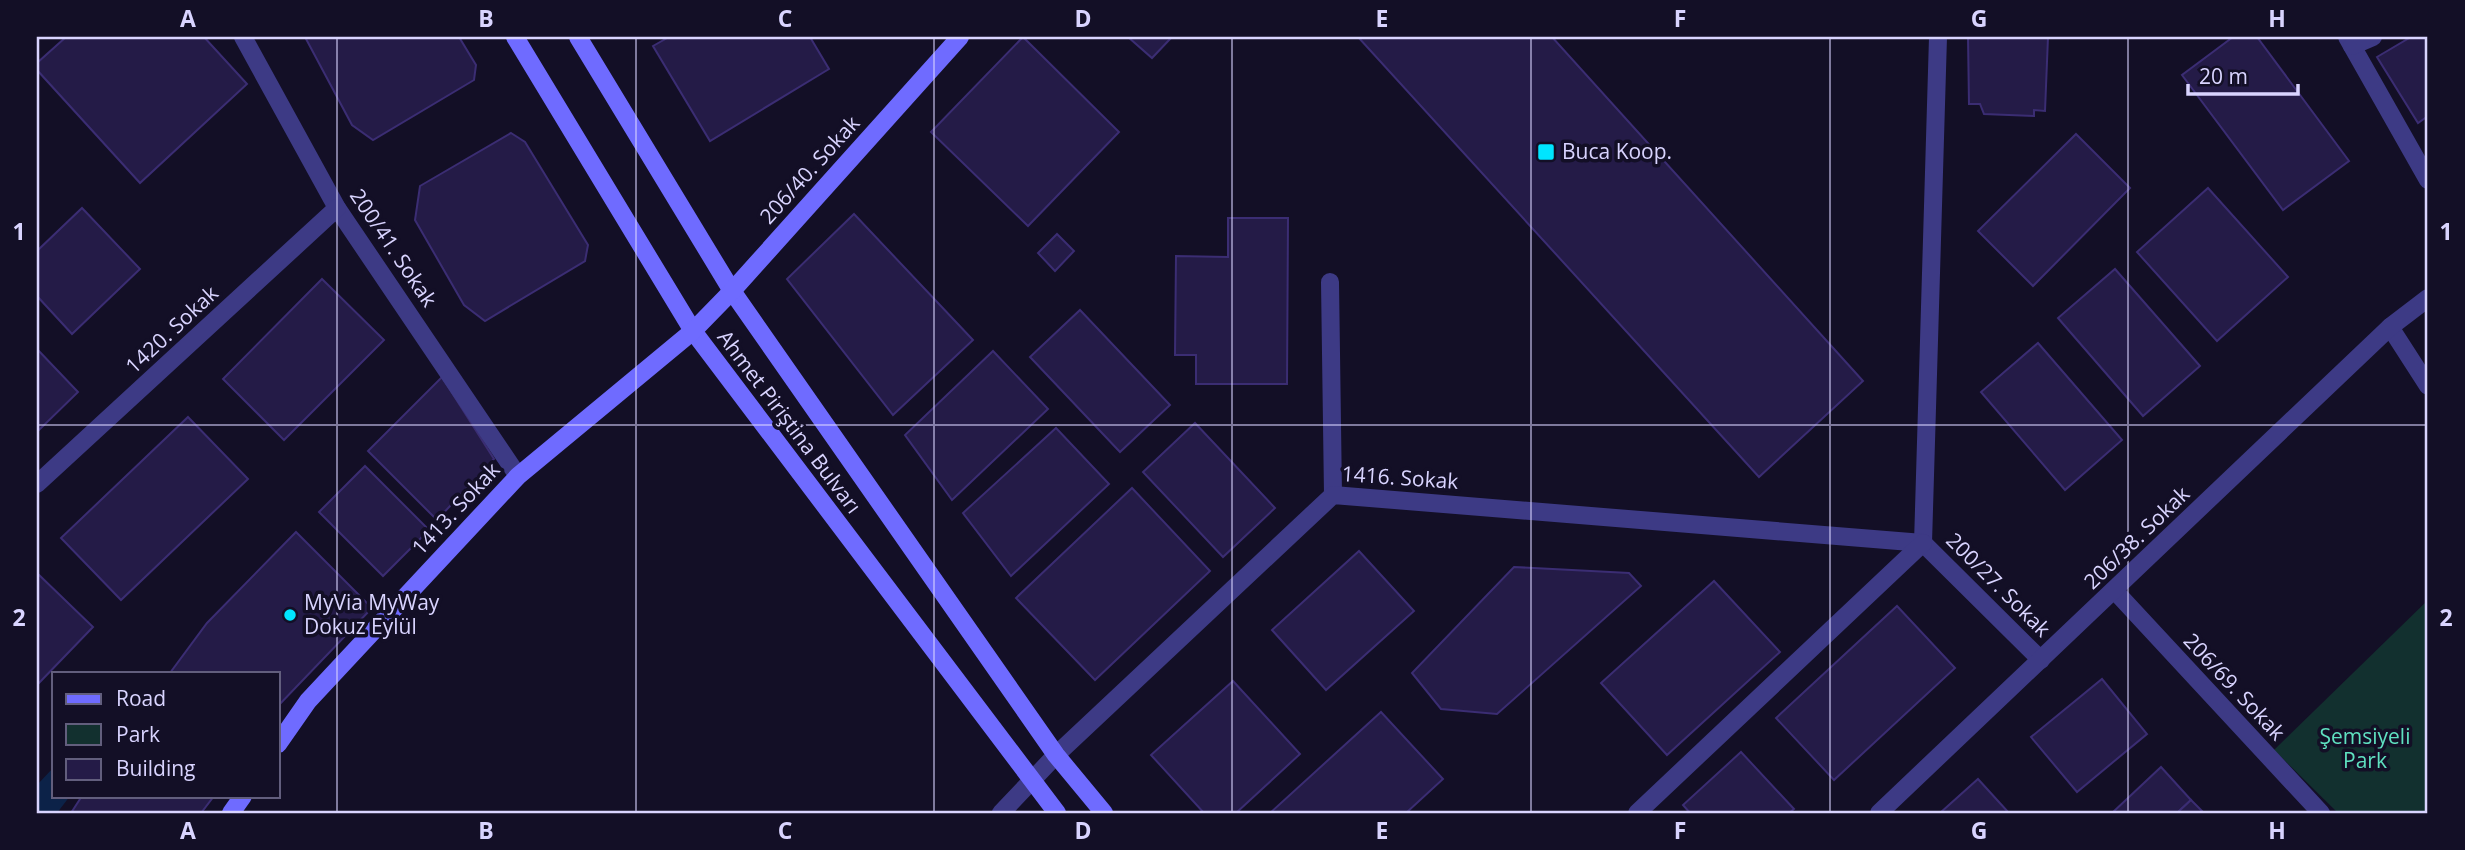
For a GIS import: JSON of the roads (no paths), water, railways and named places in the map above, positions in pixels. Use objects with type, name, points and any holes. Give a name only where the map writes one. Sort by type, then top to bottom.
[{"type":"main road","name":"Ahmet Piriştina Bulvarı","points":[[515,37],[693,331],[1056,813]]},
{"type":"main road","name":"Ahmet Piriştina Bulvarı","points":[[578,37],[732,291],[1056,755],[1104,813]]},
{"type":"main road","name":"206/40. Sokak","points":[[693,331],[960,37]]},
{"type":"main road","name":"1413. Sokak","points":[[280,741],[308,701],[518,476],[693,331]]},
{"type":"main road","points":[[231,813],[242,798]]},
{"type":"street","name":"200/41. Sokak","points":[[243,37],[337,208],[518,476]]},
{"type":"street","points":[[1637,813],[1923,543],[1938,37]]},
{"type":"street","points":[[2373,37],[2350,41],[2428,180]]},
{"type":"street","name":"1420. Sokak","points":[[37,484],[337,208]]},
{"type":"street","points":[[1330,282],[1333,495]]},
{"type":"street","name":"206/38. Sokak","points":[[1879,813],[2390,327],[2428,298]]},
{"type":"street","points":[[2390,327],[2428,386]]},
{"type":"street","name":"1416. Sokak","points":[[1001,813],[1056,755],[1333,495],[1923,543]]},
{"type":"street","name":"200/27. Sokak","points":[[1923,543],[2041,660]]},
{"type":"street","name":"206/69. Sokak","points":[[2115,591],[2321,813]]},
{"type":"water","points":[[52,769],[52,798],[68,798],[57,813],[37,813],[37,785]]},
{"type":"place","name":"Buca Koop.","points":[[1546,152]]},
{"type":"place","name":"MyVia MyWay Dokuz Eylül","points":[[290,615]]},
{"type":"park label","name":"Şemsiyeli Park","points":[[2365,749]]}]
